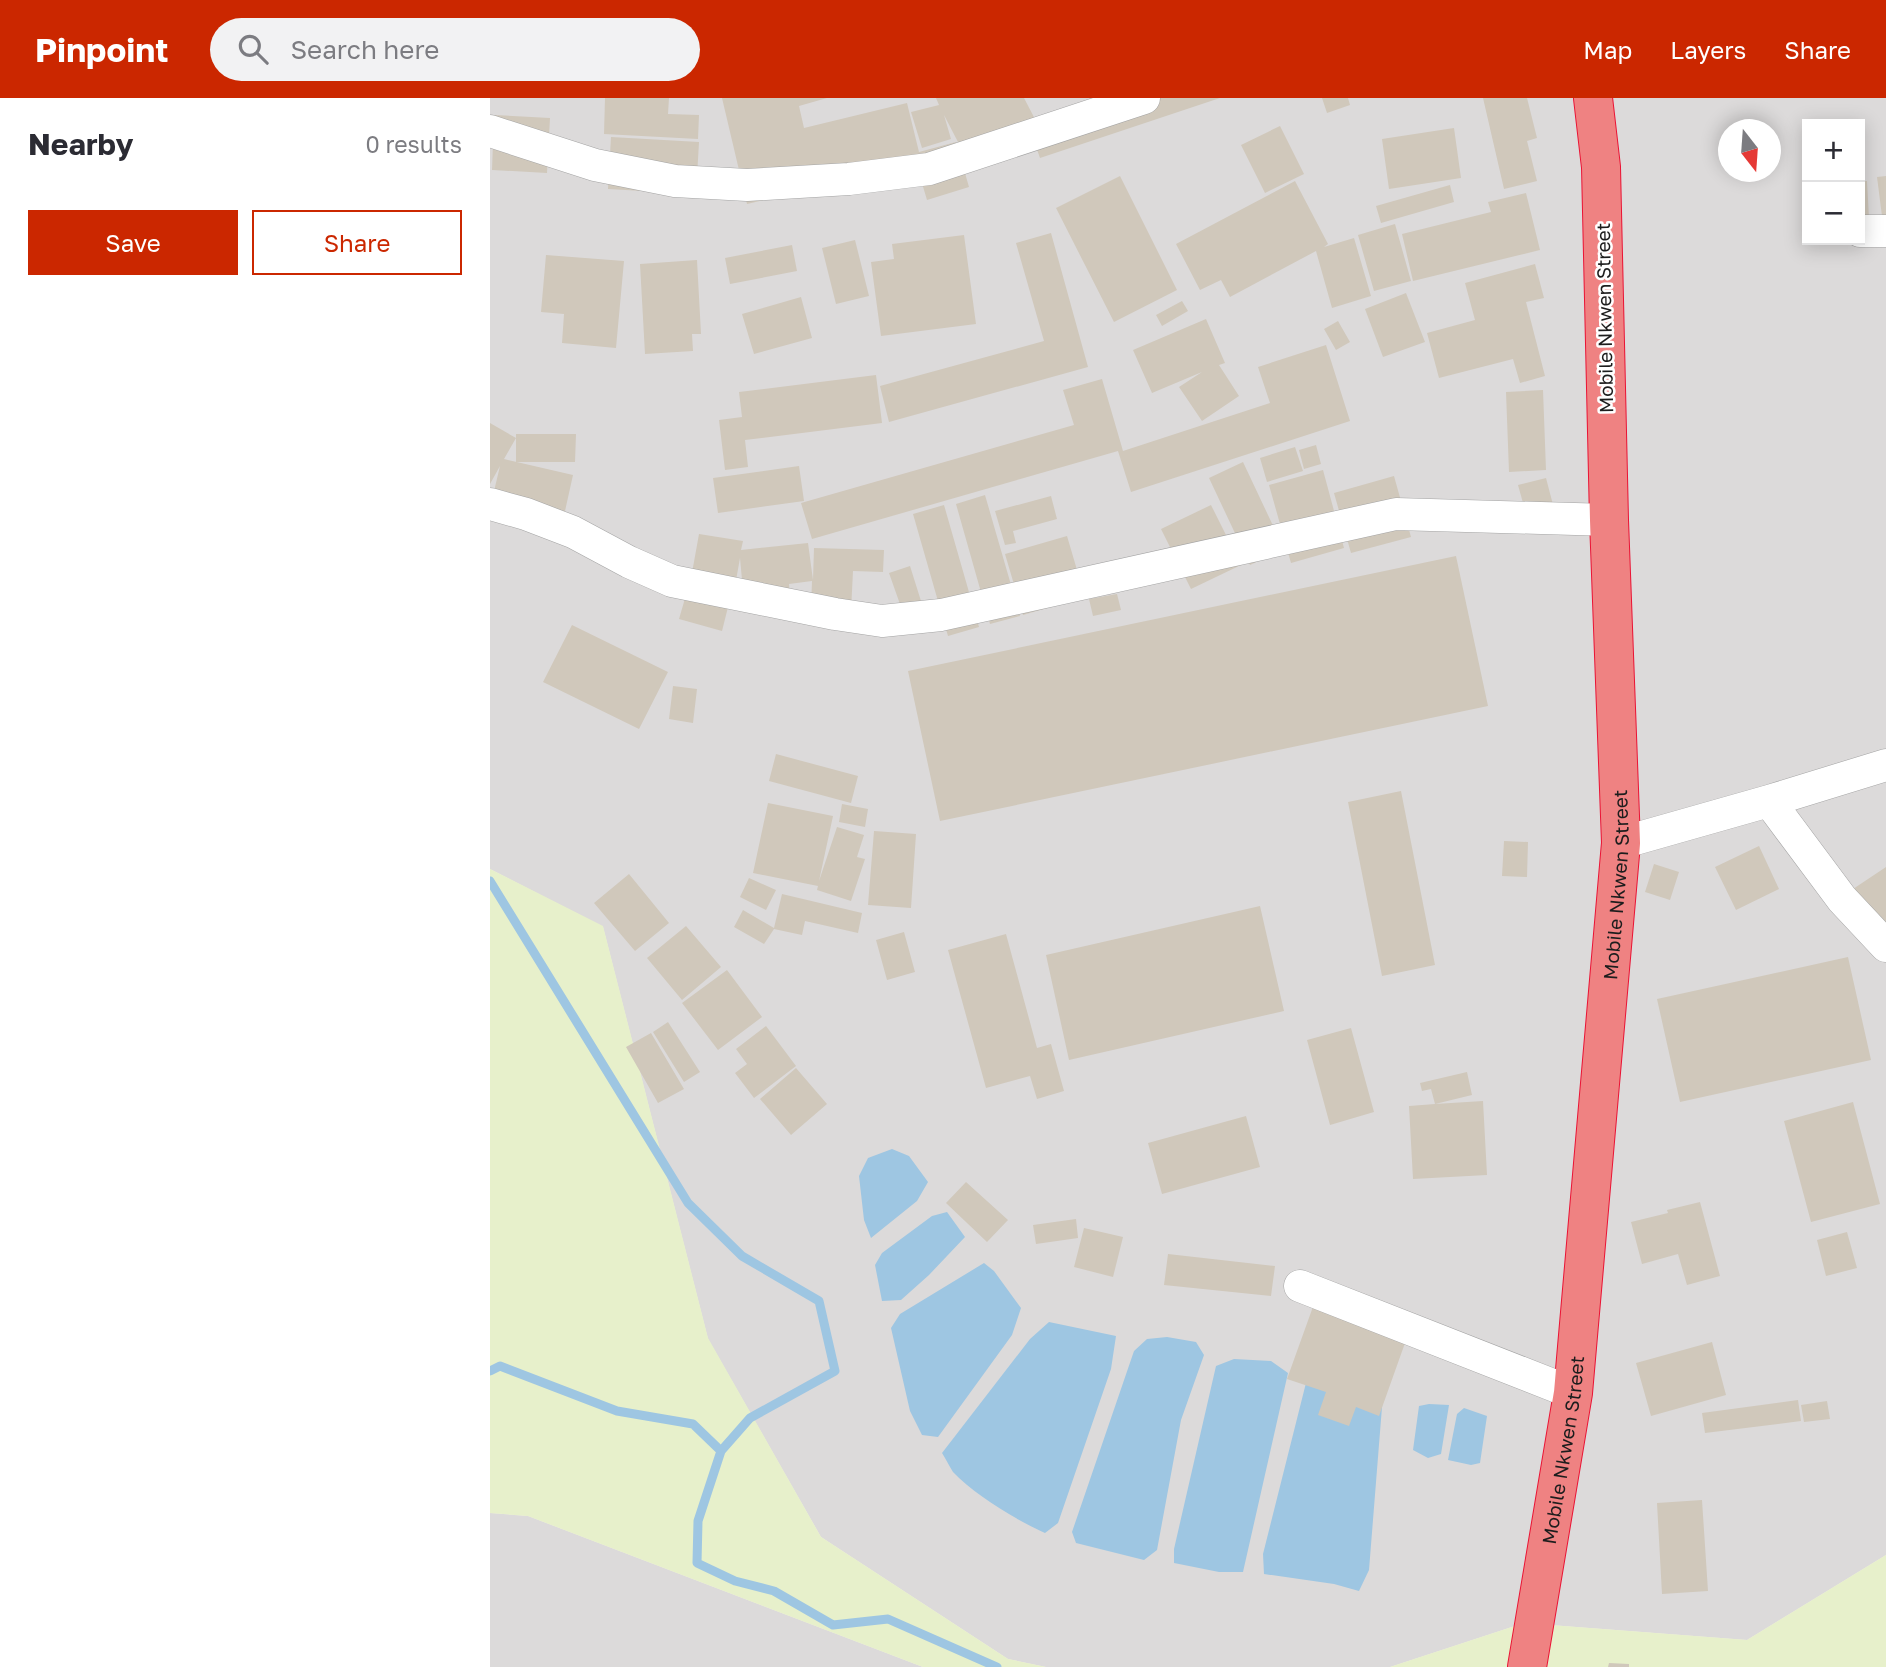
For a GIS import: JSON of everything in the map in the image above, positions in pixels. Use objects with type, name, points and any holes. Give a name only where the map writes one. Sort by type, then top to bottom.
[{"type":"highway","name":"Mobile Nkwen Street","points":[[1527,1667],[1573,1393],[1620,843],[1601,167],[1593,98]]},
{"type":"street","points":[[490,131],[595,165],[675,181],[747,185],[849,179],[929,169],[1144,98]]},
{"type":"street","points":[[1865,232],[1886,231]]},
{"type":"street","points":[[490,504],[573,532],[672,581],[883,621],[941,615],[1396,514],[1609,520]]},
{"type":"street","points":[[1620,843],[1886,765]]},
{"type":"street","points":[[1769,801],[1842,898],[1886,946]]},
{"type":"street","points":[[1300,1286],[1573,1393]]},
{"type":"shaded area","points":[[490,98],[1886,98],[1886,1555],[1747,1640],[1524,1623],[1390,1667],[1046,1667],[1008,1659],[821,1537],[708,1339],[603,927],[490,869]]},
{"type":"shaded area","points":[[490,1513],[528,1516],[923,1667],[490,1667]]},
{"type":"green space","points":[[490,869],[603,926],[708,1338],[821,1537],[1008,1659],[1046,1667],[923,1667],[528,1516],[490,1513]]},
{"type":"green space","points":[[1886,1555],[1886,1667],[1390,1667],[1524,1623],[1747,1640]]},
{"type":"water","points":[[892,1149],[909,1156],[928,1182],[917,1201],[871,1238],[864,1220],[859,1176],[868,1158]]},
{"type":"water","points":[[947,1212],[965,1237],[901,1300],[882,1301],[875,1265],[882,1253],[932,1216]]},
{"type":"water","points":[[984,1263],[994,1271],[1021,1308],[1012,1335],[938,1437],[922,1435],[910,1411],[891,1328],[900,1314]]},
{"type":"water","points":[[1049,1322],[1116,1336],[1111,1369],[1058,1523],[1045,1533],[984,1498],[953,1472],[942,1453],[1030,1339]]},
{"type":"water","points":[[1167,1337],[1196,1342],[1204,1355],[1181,1420],[1157,1550],[1144,1560],[1076,1543],[1072,1532],[1134,1351],[1147,1339]]},
{"type":"water","points":[[1234,1359],[1271,1361],[1288,1373],[1243,1572],[1219,1572],[1174,1563],[1174,1549],[1216,1366]]},
{"type":"water","points":[[1310,1367],[1384,1382],[1369,1570],[1359,1591],[1334,1584],[1264,1574],[1263,1554]]},
{"type":"water","points":[[1449,1405],[1441,1454],[1428,1458],[1413,1450],[1419,1406]]},
{"type":"water","points":[[1464,1408],[1487,1416],[1480,1463],[1471,1465],[1448,1460],[1457,1414]]},
{"type":"building","points":[[605,98],[669,98],[668,114],[699,115],[698,139],[604,134]]},
{"type":"building","points":[[722,98],[827,98],[799,106],[804,128],[907,103],[919,152],[956,142],[969,187],[927,200],[916,163],[747,204]]},
{"type":"building","points":[[936,98],[1024,98],[1036,121],[1105,98],[1220,98],[1040,158],[1033,138],[972,169],[944,115],[951,139],[922,148],[911,112],[939,105]]},
{"type":"building","points":[[1322,98],[1348,98],[1350,105],[1327,113]]},
{"type":"building","points":[[1483,98],[1527,98],[1537,138],[1527,141],[1537,181],[1504,189]]},
{"type":"building","points":[[494,115],[550,118],[547,173],[492,170]]},
{"type":"building","points":[[1280,126],[1304,174],[1265,193],[1241,145]]},
{"type":"building","points":[[1454,128],[1461,178],[1389,189],[1382,139]]},
{"type":"building","points":[[611,137],[699,142],[696,194],[608,189]]},
{"type":"building","points":[[1120,176],[1177,290],[1114,322],[1056,208]]},
{"type":"building","points":[[1886,176],[1886,224],[1883,224],[1877,177]]},
{"type":"building","points":[[1295,181],[1328,244],[1324,247],[1354,238],[1371,296],[1332,308],[1316,251],[1230,297],[1221,280],[1200,290],[1176,244]]},
{"type":"building","points":[[1865,181],[1867,181],[1869,218],[1865,218]]},
{"type":"building","points":[[1450,185],[1454,202],[1381,223],[1376,206]]},
{"type":"building","points":[[1526,193],[1540,250],[1413,281],[1402,234],[1491,212],[1488,202]]},
{"type":"building","points":[[1395,224],[1411,281],[1374,291],[1358,235]]},
{"type":"building","points":[[1051,233],[1088,367],[889,422],[880,386],[1044,341],[1016,243]]},
{"type":"building","points":[[964,235],[976,324],[881,336],[871,262],[894,259],[892,244]]},
{"type":"building","points":[[855,240],[869,296],[836,304],[822,248]]},
{"type":"building","points":[[792,245],[797,271],[730,284],[725,258]]},
{"type":"building","points":[[546,255],[624,261],[616,348],[562,343],[564,314],[541,312]]},
{"type":"building","points":[[697,260],[701,334],[692,334],[693,351],[645,354],[640,264]]},
{"type":"building","points":[[1535,264],[1544,298],[1526,302],[1545,376],[1520,383],[1513,359],[1439,378],[1427,333],[1475,320],[1465,283]]},
{"type":"building","points":[[1406,293],[1425,342],[1383,357],[1365,309]]},
{"type":"building","points":[[801,297],[812,338],[754,354],[742,314]]},
{"type":"building","points":[[1182,301],[1188,311],[1162,326],[1156,315]]},
{"type":"building","points":[[1206,319],[1225,363],[1219,365],[1239,396],[1202,421],[1179,387],[1202,372],[1152,393],[1133,350]]},
{"type":"building","points":[[1338,321],[1350,342],[1336,350],[1324,329]]},
{"type":"building","points":[[1326,345],[1350,421],[1131,492],[1118,451],[812,539],[801,503],[1074,425],[1063,390],[1102,379],[1123,451],[1270,403],[1258,367]]},
{"type":"building","points":[[876,375],[882,423],[745,440],[748,467],[725,470],[719,420],[742,417],[739,392]]},
{"type":"building","points":[[1543,390],[1546,470],[1509,472],[1506,392]]},
{"type":"building","points":[[490,423],[516,438],[504,459],[573,475],[561,529],[490,508],[500,466],[490,484]]},
{"type":"building","points":[[516,434],[576,434],[575,462],[516,462]]},
{"type":"building","points":[[1316,445],[1321,464],[1304,469],[1299,450]]},
{"type":"building","points":[[1295,447],[1303,471],[1267,482],[1260,458]]},
{"type":"building","points":[[1243,462],[1284,549],[1250,565],[1209,478]]},
{"type":"building","points":[[799,466],[804,501],[718,513],[713,478]]},
{"type":"building","points":[[1323,470],[1344,548],[1291,563],[1269,485]]},
{"type":"building","points":[[1394,476],[1411,537],[1351,553],[1334,493]]},
{"type":"building","points":[[1546,478],[1557,520],[1530,528],[1518,485]]},
{"type":"building","points":[[985,495],[1020,616],[990,624],[956,504]]},
{"type":"building","points":[[1051,496],[1057,519],[1013,531],[1016,543],[1005,545],[995,511]]},
{"type":"building","points":[[944,505],[979,627],[948,636],[913,514]]},
{"type":"building","points":[[1211,505],[1241,565],[1191,589],[1161,529]]},
{"type":"building","points":[[699,534],[743,541],[741,550],[808,543],[813,580],[814,548],[884,550],[883,572],[853,571],[851,611],[811,609],[812,581],[789,584],[791,607],[745,612],[740,558],[732,603],[688,595]]},
{"type":"building","points":[[1067,536],[1085,597],[1023,615],[1005,554]]},
{"type":"building","points":[[1456,556],[1488,706],[940,821],[908,671]]},
{"type":"building","points":[[910,566],[921,601],[901,607],[889,573]]},
{"type":"building","points":[[1117,594],[1121,610],[1093,616],[1089,599]]},
{"type":"building","points":[[686,595],[728,607],[722,631],[679,619]]},
{"type":"building","points":[[572,625],[668,672],[639,729],[543,682]]},
{"type":"building","points":[[673,686],[697,689],[693,723],[669,719]]},
{"type":"building","points":[[776,754],[858,776],[851,803],[769,781]]},
{"type":"building","points":[[1401,791],[1435,965],[1382,976],[1348,802]]},
{"type":"building","points":[[768,803],[833,816],[819,881],[837,827],[864,835],[857,857],[865,859],[851,901],[817,890],[818,886],[753,873]]},
{"type":"building","points":[[842,804],[868,809],[865,827],[839,822]]},
{"type":"building","points":[[874,831],[916,834],[911,908],[868,905]]},
{"type":"building","points":[[1504,841],[1528,842],[1527,877],[1502,876]]},
{"type":"building","points":[[1759,846],[1779,889],[1736,910],[1715,867]]},
{"type":"building","points":[[1654,864],[1679,872],[1670,900],[1645,892]]},
{"type":"building","points":[[1886,867],[1886,951],[1847,893]]},
{"type":"building","points":[[629,874],[669,923],[635,951],[594,903]]},
{"type":"building","points":[[749,878],[776,890],[766,910],[740,897]]},
{"type":"building","points":[[782,894],[862,913],[858,933],[805,921],[802,935],[774,929],[764,944],[734,927],[743,910],[774,928]]},
{"type":"building","points":[[1260,906],[1284,1011],[1069,1060],[1046,955]]},
{"type":"building","points":[[686,926],[721,967],[682,1000],[647,958]]},
{"type":"building","points":[[904,932],[915,972],[887,980],[876,940]]},
{"type":"building","points":[[1006,934],[1037,1048],[1051,1044],[1064,1091],[1037,1099],[1030,1076],[986,1088],[948,950]]},
{"type":"building","points":[[1848,957],[1871,1060],[1680,1102],[1657,999]]},
{"type":"building","points":[[727,970],[762,1017],[718,1050],[682,1003]]},
{"type":"building","points":[[668,1022],[700,1072],[684,1082],[653,1032]]},
{"type":"building","points":[[766,1026],[796,1066],[754,1098],[735,1073],[747,1064],[736,1049]]},
{"type":"building","points":[[1351,1028],[1374,1112],[1330,1125],[1307,1040]]},
{"type":"building","points":[[651,1033],[684,1089],[658,1103],[626,1047]]},
{"type":"building","points":[[796,1068],[827,1104],[791,1135],[760,1099]]},
{"type":"building","points":[[1467,1072],[1472,1095],[1435,1104],[1431,1089],[1422,1091],[1420,1083]]},
{"type":"building","points":[[1483,1101],[1487,1175],[1413,1179],[1409,1106]]},
{"type":"building","points":[[1853,1102],[1880,1204],[1811,1222],[1784,1121]]},
{"type":"building","points":[[1246,1116],[1260,1167],[1162,1194],[1148,1143]]},
{"type":"building","points":[[966,1182],[1008,1220],[987,1242],[946,1203]]},
{"type":"building","points":[[1700,1202],[1720,1276],[1687,1285],[1678,1254],[1642,1264],[1631,1222]]},
{"type":"building","points":[[1076,1219],[1078,1238],[1036,1244],[1033,1225]]},
{"type":"building","points":[[1084,1228],[1123,1237],[1113,1277],[1074,1267]]},
{"type":"building","points":[[1847,1232],[1857,1268],[1826,1276],[1817,1240]]},
{"type":"building","points":[[1168,1254],[1275,1266],[1271,1296],[1164,1285]]},
{"type":"building","points":[[1319,1290],[1405,1343],[1379,1416],[1356,1407],[1349,1426],[1318,1415],[1326,1392],[1287,1379]]},
{"type":"building","points":[[1712,1342],[1726,1395],[1651,1416],[1636,1363]]},
{"type":"building","points":[[1798,1400],[1801,1421],[1705,1433],[1702,1413]]},
{"type":"building","points":[[1827,1401],[1830,1419],[1804,1422],[1801,1405]]},
{"type":"building","points":[[1702,1500],[1708,1591],[1662,1594],[1657,1503]]},
{"type":"building","points":[[1609,1663],[1629,1664],[1629,1667],[1608,1667]]},
{"type":"waterway","points":[[490,881],[688,1203],[742,1256],[819,1301],[835,1371],[750,1418],[721,1451]]},
{"type":"waterway","points":[[490,1371],[500,1366],[617,1411],[693,1424],[721,1451],[698,1521],[697,1563],[735,1581],[774,1591],[833,1625],[888,1619],[997,1667]]}]
